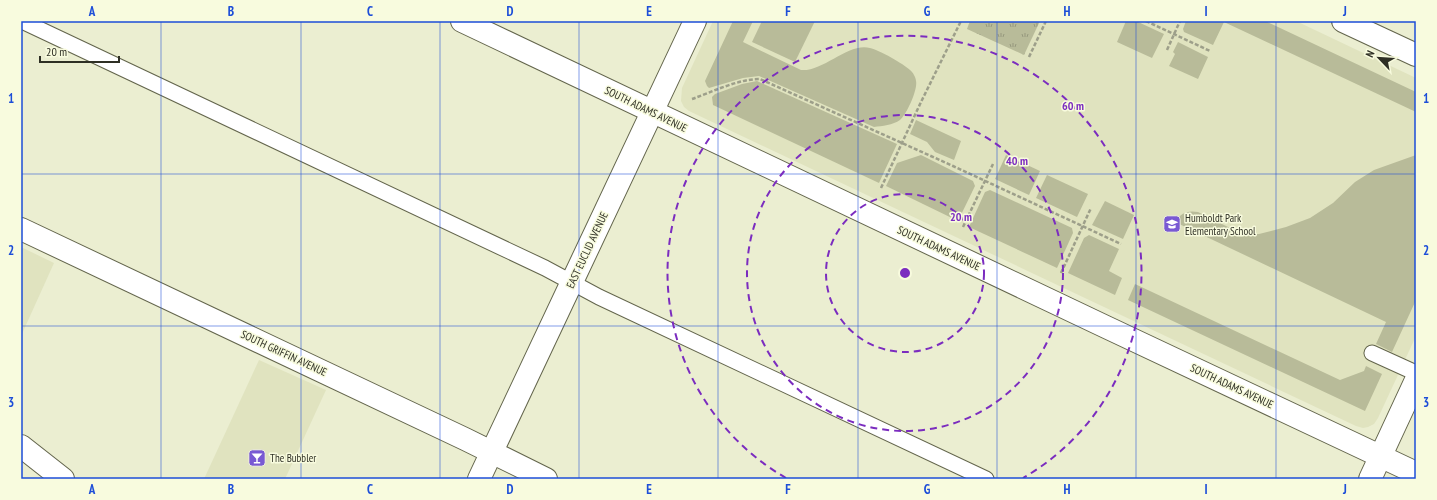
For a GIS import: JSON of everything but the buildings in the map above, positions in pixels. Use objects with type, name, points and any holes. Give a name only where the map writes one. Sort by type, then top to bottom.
[{"type":"street","name":"SOUTH ADAMS AVENUE","points":[[462,21],[1092,321],[1416,473]]},
{"type":"street","name":"EAST EUCLID AVENUE","points":[[479,479],[694,21]]},
{"type":"street","points":[[1343,21],[1416,56]]},
{"type":"street","name":"SOUTH GRIFFIN AVENUE","points":[[21,229],[546,479]]},
{"type":"street","points":[[1370,479],[1416,380]]},
{"type":"street","points":[[21,446],[63,479]]},
{"type":"lane","points":[[22,21],[545,268],[606,300],[986,479]]},
{"type":"lane","points":[[1372,353],[1416,373]]},
{"type":"path","points":[[881,188],[962,21]]},
{"type":"path","points":[[1029,57],[1046,21]]},
{"type":"path","points":[[1146,21],[1210,51]]},
{"type":"path","points":[[1167,50],[1180,21]]},
{"type":"path","points":[[692,99],[751,79],[760,79],[985,180],[1121,244]]},
{"type":"path","points":[[963,226],[993,164]]},
{"type":"path","points":[[1061,273],[1091,208]]},
{"type":"shaded area","name":"Humboldt Park Elementary School","points":[[713,21],[1296,21],[1416,78],[1416,336],[1378,418],[1374,424],[1368,427],[1363,428],[1356,426],[689,111],[684,107],[681,101],[682,88]]},
{"type":"shaded area","points":[[21,247],[54,263],[21,336]]},
{"type":"shaded area","points":[[259,360],[326,390],[285,479],[204,479]]},
{"type":"green space","points":[[733,21],[753,21],[743,42],[801,70],[818,67],[853,49],[862,47],[874,49],[885,54],[907,67],[915,77],[916,85],[914,95],[909,107],[903,117],[897,122],[874,127],[759,76],[743,78],[709,88],[705,81]]},
{"type":"green space","points":[[762,21],[815,21],[795,62],[752,42]]},
{"type":"green space","points":[[970,21],[1040,21],[1024,55],[967,29]]},
{"type":"green space","points":[[1126,21],[1136,21],[1164,34],[1152,58],[1117,42]]},
{"type":"green space","points":[[1186,21],[1265,21],[1416,92],[1416,112],[1224,22],[1213,45],[1184,32],[1183,29]]},
{"type":"green space","points":[[1178,42],[1208,57],[1198,79],[1169,66],[1175,54],[1173,52]]},
{"type":"green space","points":[[757,81],[897,144],[879,183],[713,105],[712,97],[715,94],[742,84]]},
{"type":"green space","points":[[916,120],[961,141],[954,160],[935,152],[927,142],[910,134]]},
{"type":"green space","points":[[921,155],[973,181],[975,186],[958,221],[886,186],[897,163]]},
{"type":"green space","points":[[1006,155],[1040,171],[1029,195],[995,179]]},
{"type":"green space","points":[[1416,155],[1416,300],[1392,352],[1376,344],[1386,322],[1175,222],[1185,213],[1194,211],[1240,233],[1259,234],[1286,227],[1310,218],[1333,203],[1355,182],[1374,170]]},
{"type":"green space","points":[[1047,175],[1088,194],[1077,217],[1036,198]]},
{"type":"green space","points":[[990,190],[1072,228],[1073,233],[1057,268],[969,227],[985,192]]},
{"type":"green space","points":[[1105,201],[1134,215],[1123,239],[1092,225]]},
{"type":"green space","points":[[1089,235],[1119,249],[1109,271],[1122,278],[1115,295],[1068,273],[1084,238]]},
{"type":"green space","points":[[1135,284],[1340,380],[1364,371],[1366,366],[1382,374],[1365,411],[1128,300]]},
{"type":"place","name":"Humboldt Park Elementary School","points":[[1172,224]]},
{"type":"place","name":"The Bubbler","points":[[257,458]]}]
